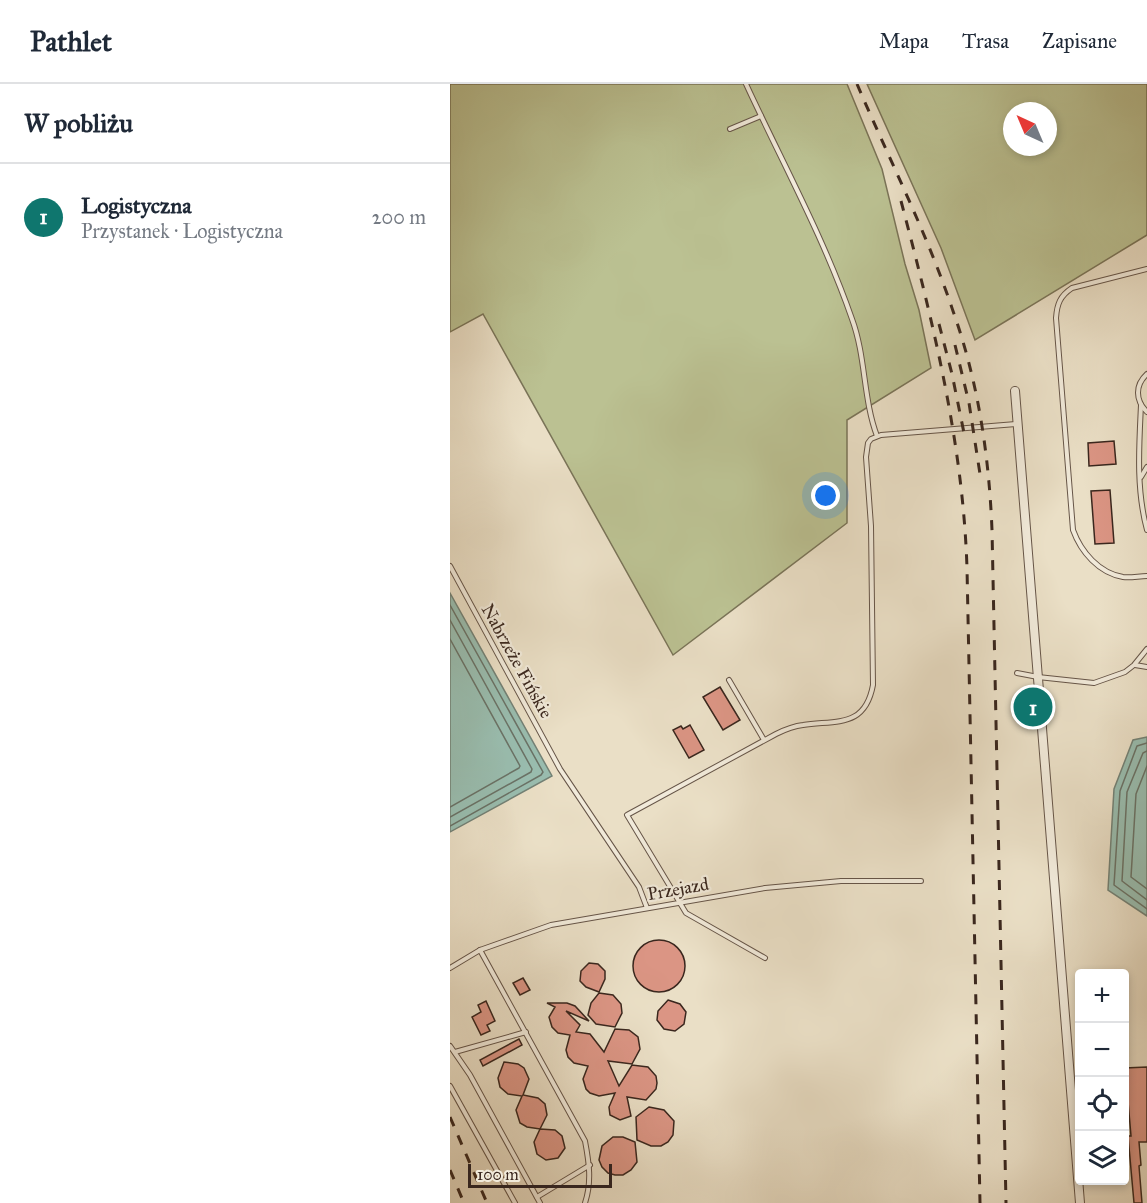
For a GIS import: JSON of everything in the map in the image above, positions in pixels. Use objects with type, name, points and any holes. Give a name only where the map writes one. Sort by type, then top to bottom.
[{"type":"street","points":[[1015,391],[1080,1203]]},
{"type":"lane","points":[[746,84],[823,248],[851,316],[858,339],[877,436]]},
{"type":"lane","points":[[730,129],[760,116]]},
{"type":"lane","points":[[1147,269],[1072,288],[1059,302],[1056,318],[1073,530],[1084,551],[1103,570],[1124,577],[1147,576]]},
{"type":"lane","points":[[1147,374],[1139,383],[1137,391],[1141,405],[1142,509],[1147,530]]},
{"type":"lane","points":[[1141,405],[1147,411]]},
{"type":"lane","points":[[765,958],[686,913],[627,815],[764,740],[802,725],[833,723],[855,717],[867,704],[871,695],[873,666],[871,537],[866,457],[868,443],[877,436],[1016,424]]},
{"type":"lane","points":[[1140,478],[1147,467]]},
{"type":"lane","name":"Nabrzeże Fińskie","points":[[450,566],[560,769],[639,887],[647,908]]},
{"type":"lane","points":[[1017,673],[1094,683],[1112,678],[1134,665],[1147,649]]},
{"type":"lane","points":[[1134,665],[1147,667]]},
{"type":"lane","points":[[729,680],[764,740]]},
{"type":"lane","name":"Przejazd","points":[[450,968],[480,950],[551,925],[799,884],[841,881],[921,881]]},
{"type":"lane","points":[[480,950],[585,1141],[590,1166],[585,1203]]},
{"type":"lane","points":[[455,1052],[526,1032]]},
{"type":"lane","points":[[450,1046],[540,1203]]},
{"type":"lane","points":[[450,1086],[515,1203]]},
{"type":"lane","points":[[537,1197],[590,1166]]},
{"type":"shaded area","points":[[450,84],[847,84],[882,169],[905,264],[919,310],[931,368],[847,420],[847,523],[673,655],[483,314],[450,332]]},
{"type":"shaded area","points":[[867,84],[1147,84],[1147,235],[975,340],[941,248]]},
{"type":"water","points":[[450,593],[552,776],[450,832]]},
{"type":"water","points":[[1147,737],[1147,916],[1108,890],[1114,789],[1133,740]]},
{"type":"building","points":[[1114,441],[1116,464],[1089,466],[1088,443]]},
{"type":"building","points":[[1110,490],[1114,543],[1095,544],[1091,491]]},
{"type":"building","points":[[720,687],[740,720],[723,730],[703,697]]},
{"type":"building","points":[[690,725],[704,750],[689,758],[673,730],[681,726],[683,729]]},
{"type":"building","points":[[654,940],[664,940],[673,944],[681,952],[685,966],[681,980],[673,988],[664,992],[654,992],[645,988],[637,980],[633,971],[633,961],[637,952],[645,944]]},
{"type":"building","points":[[589,963],[598,964],[605,971],[605,979],[599,992],[586,987],[580,981],[581,971]]},
{"type":"building","points":[[523,978],[530,990],[520,995],[513,983]]},
{"type":"building","points":[[599,993],[613,995],[621,1004],[622,1013],[615,1027],[596,1024],[588,1015],[591,1003]]},
{"type":"building","points":[[668,1000],[680,1004],[686,1012],[684,1024],[675,1031],[664,1029],[657,1020],[658,1011]]},
{"type":"building","points":[[486,1001],[495,1021],[487,1025],[490,1031],[481,1035],[472,1017],[481,1012],[478,1005]]},
{"type":"building","points":[[547,1003],[567,1003],[575,1006],[589,1021],[566,1011],[580,1025],[576,1032],[590,1034],[604,1052],[615,1029],[629,1030],[638,1037],[640,1049],[632,1064],[608,1061],[619,1086],[632,1065],[648,1067],[656,1076],[656,1089],[646,1100],[627,1097],[631,1116],[620,1120],[610,1115],[609,1107],[615,1093],[599,1096],[586,1089],[583,1079],[588,1066],[574,1063],[568,1057],[566,1050],[570,1035],[558,1033],[552,1027],[549,1017],[555,1007]]},
{"type":"building","points":[[519,1039],[522,1045],[483,1066],[480,1060]]},
{"type":"building","points":[[504,1062],[518,1064],[524,1068],[529,1079],[523,1095],[538,1098],[545,1104],[547,1115],[540,1129],[527,1127],[520,1123],[516,1110],[522,1096],[508,1094],[500,1087],[498,1078]]},
{"type":"building","points":[[1147,1067],[1147,1142],[1139,1142],[1142,1203],[1134,1203],[1129,1147],[1129,1136],[1131,1136],[1129,1068]]},
{"type":"building","points":[[649,1107],[664,1110],[674,1121],[673,1135],[661,1146],[651,1146],[637,1140],[636,1117]]},
{"type":"building","points":[[540,1129],[555,1130],[562,1136],[565,1148],[558,1158],[546,1160],[537,1154],[534,1142]]},
{"type":"building","points":[[613,1137],[623,1137],[635,1142],[637,1162],[623,1175],[608,1173],[599,1160],[602,1146]]},
{"type":"railway","points":[[857,84],[943,282],[962,337],[976,391],[985,446],[992,530],[1006,1203]]},
{"type":"railway","points":[[901,201],[935,337],[953,429],[964,521],[967,568],[980,1203]]},
{"type":"railway","points":[[939,324],[964,433]]},
{"type":"railway","points":[[955,345],[969,403],[980,474]]},
{"type":"railway","points":[[450,1117],[487,1203]]},
{"type":"railway","points":[[450,1170],[464,1203]]},
{"type":"place","name":"Logistyczna","points":[[1033,707]]}]
